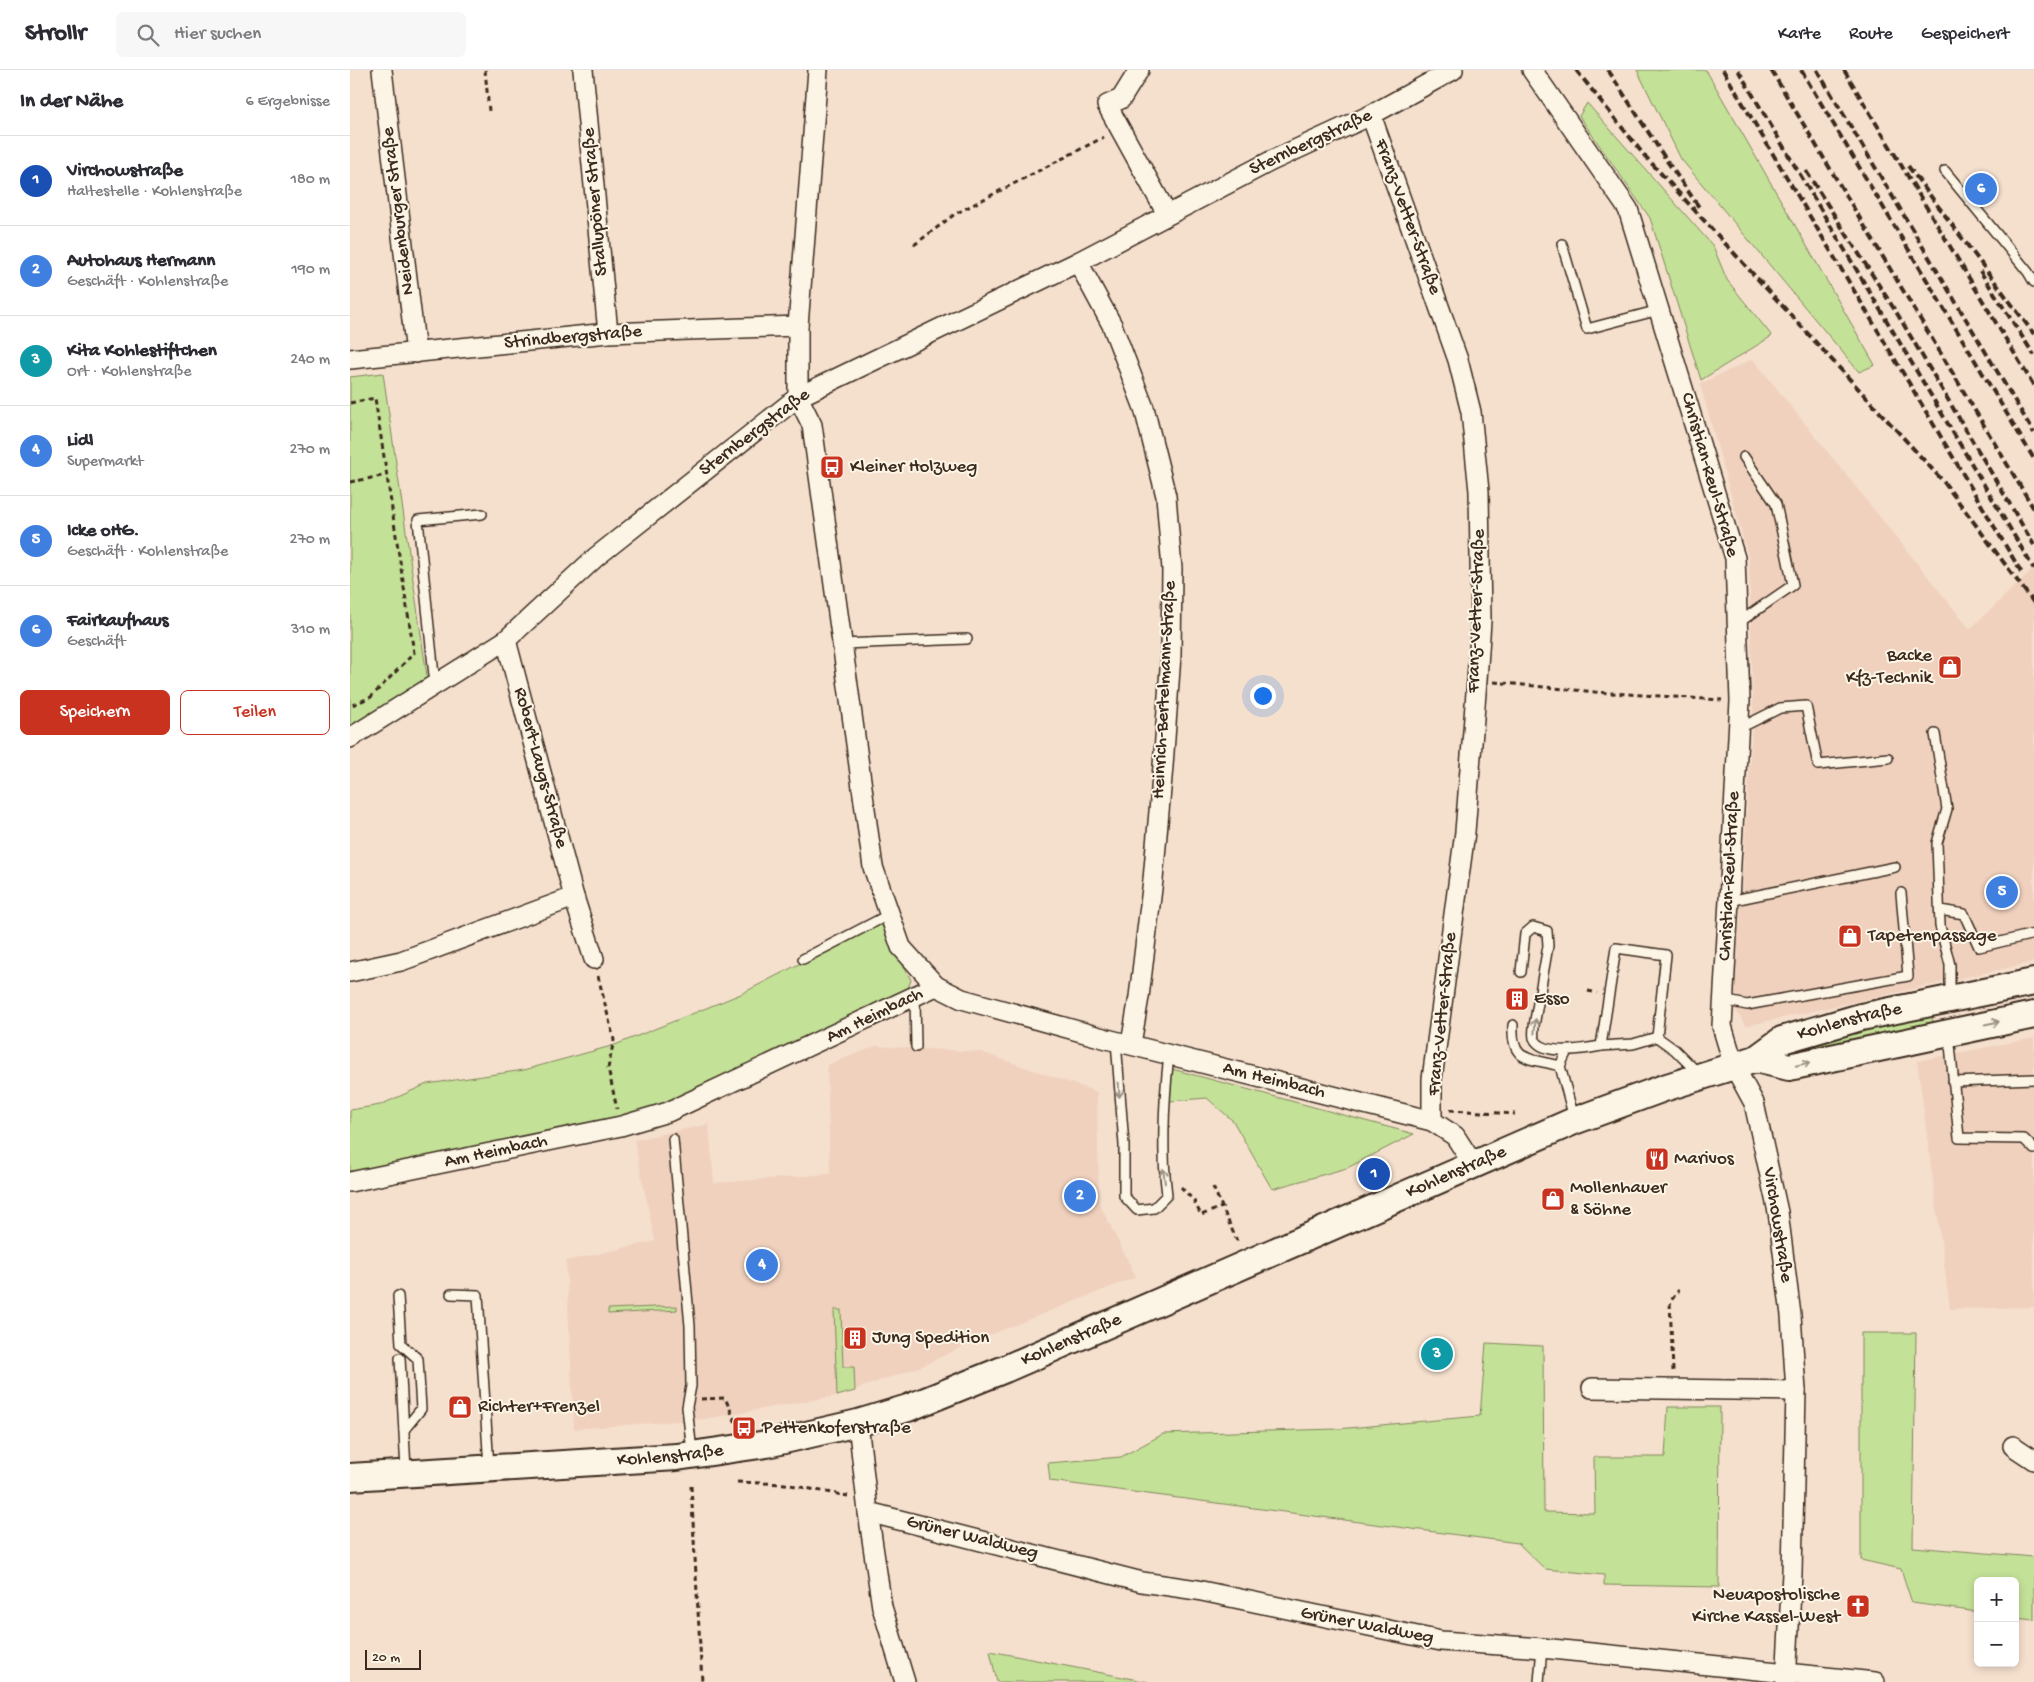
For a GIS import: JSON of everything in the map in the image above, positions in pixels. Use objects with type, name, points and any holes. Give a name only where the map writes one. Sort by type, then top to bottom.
[{"type":"main road","name":"Kohlenstraße","points":[[350,1477],[692,1455],[795,1438],[858,1423],[908,1408],[1005,1369],[1574,1121],[1745,1062],[1782,1040],[1861,1017],[2034,982]]},
{"type":"main road","points":[[1949,1032],[1950,998]]},
{"type":"main road","name":"Kohlenstraße","points":[[1745,1062],[1789,1067],[2034,1015]]},
{"type":"street","name":"Neidenburger Straße","points":[[382,70],[416,353]]},
{"type":"street","name":"Stallupöner Straße","points":[[584,70],[608,333]]},
{"type":"street","points":[[818,70],[798,326],[798,397],[812,424],[873,867],[902,947],[936,986]]},
{"type":"street","points":[[1139,70],[1121,99],[1107,105],[1167,214]]},
{"type":"street","name":"Sternbergstraße","points":[[350,738],[506,640],[596,557],[798,397],[1078,262],[1271,161],[1371,115],[1453,70]]},
{"type":"street","name":"Christian-Reul-Straße","points":[[1532,70],[1628,209],[1735,558],[1740,701],[1722,1026],[1745,1062]]},
{"type":"street","name":"Franz-Vetter-Straße","points":[[1371,115],[1458,360],[1471,412],[1480,491],[1481,621],[1477,680],[1465,832],[1432,1079],[1432,1121]]},
{"type":"street","name":"Heinrich-Bertelmann-Straße","points":[[1078,262],[1112,326],[1144,408],[1166,496],[1172,569],[1171,654],[1152,890],[1139,997],[1123,1043]]},
{"type":"street","name":"Strindbergstraße","points":[[350,359],[608,333],[798,326]]},
{"type":"street","name":"Robert-Laugs-Straße","points":[[506,640],[574,897],[594,959]]},
{"type":"street","points":[[350,972],[401,961],[574,897]]},
{"type":"street","name":"Am Heimbach","points":[[350,1182],[621,1126],[668,1112],[936,986],[962,999],[1123,1043],[1432,1121],[1455,1136],[1473,1164]]},
{"type":"street","name":"Virchowstraße","points":[[1745,1062],[1778,1212],[1791,1315],[1796,1391],[1792,1573],[1786,1677]]},
{"type":"street","points":[[1592,1388],[1796,1391]]},
{"type":"street","points":[[858,1423],[867,1506],[882,1607],[905,1682]]},
{"type":"street","points":[[2013,1446],[2034,1460]]},
{"type":"street","name":"Grüner Waldweg","points":[[867,1506],[1142,1582],[1197,1590],[1441,1641],[1542,1648],[1786,1677],[1876,1682]]},
{"type":"lane","points":[[1945,171],[2028,272],[2034,282]]},
{"type":"lane","points":[[1562,244],[1587,330],[1659,310]]},
{"type":"lane","points":[[1737,623],[1793,585],[1776,504],[1744,457]]},
{"type":"lane","points":[[435,685],[418,520],[482,514]]},
{"type":"lane","points":[[842,644],[967,639]]},
{"type":"lane","points":[[1738,729],[1780,708],[1806,706],[1818,765],[1888,758]]},
{"type":"lane","points":[[1935,734],[1948,809],[1937,843],[1940,926],[1950,965],[1950,998]]},
{"type":"lane","points":[[1729,901],[1895,867]]},
{"type":"lane","points":[[1723,1000],[1747,1005],[1908,976],[1901,893]]},
{"type":"lane","points":[[1940,910],[1964,914],[1978,947],[2034,934]]},
{"type":"lane","points":[[803,958],[890,914]]},
{"type":"lane","points":[[1521,972],[1525,934],[1533,926],[1547,931],[1548,946],[1534,1026],[1534,1037],[1540,1045],[1567,1051],[1633,1044],[1657,1038],[1675,1050],[1701,1076]]},
{"type":"lane","points":[[1600,1046],[1616,948],[1666,954],[1657,1038]]},
{"type":"lane","points":[[915,997],[916,1047]]},
{"type":"lane","points":[[1513,1025],[1512,1043],[1521,1055],[1560,1066]]},
{"type":"lane","points":[[1949,1032],[1959,1138],[2024,1139],[2034,1149]]},
{"type":"lane","points":[[1123,1043],[1124,1196],[1137,1210],[1154,1208],[1167,1195],[1163,1169],[1164,1104],[1169,1054]]},
{"type":"lane","points":[[1567,1051],[1560,1066],[1574,1121]]},
{"type":"lane","points":[[1953,1082],[2034,1079]]},
{"type":"lane","points":[[673,1139],[690,1326],[691,1386],[688,1399],[692,1455]]},
{"type":"lane","points":[[451,1294],[478,1295],[489,1468]]},
{"type":"lane","points":[[398,1296],[401,1344],[418,1359],[421,1409],[404,1430]]},
{"type":"lane","points":[[400,1358],[406,1473]]},
{"type":"lane","points":[[1539,1682],[1542,1648]]},
{"type":"path","points":[[485,70],[489,111]]},
{"type":"path","points":[[914,245],[955,214],[1120,129]]},
{"type":"path","points":[[350,403],[375,398],[414,653],[371,697],[350,706]]},
{"type":"path","points":[[350,482],[387,475]]},
{"type":"path","points":[[1477,680],[1595,692],[1740,701]]},
{"type":"path","points":[[594,959],[614,1040],[608,1068],[621,1126]]},
{"type":"path","points":[[1432,1121],[1450,1110],[1515,1114]]},
{"type":"path","points":[[1181,1187],[1194,1201],[1201,1215],[1222,1207]]},
{"type":"path","points":[[1213,1187],[1236,1241]]},
{"type":"path","points":[[1674,1389],[1670,1302],[1679,1290]]},
{"type":"path","points":[[688,1399],[725,1398],[736,1423]]},
{"type":"path","points":[[737,1482],[785,1484],[867,1506]]},
{"type":"path","points":[[691,1486],[702,1682]]},
{"type":"shaded area","points":[[1753,359],[1970,629],[2034,568],[2034,962],[1746,1026],[1734,1008],[1753,712],[1749,560],[1700,384]]},
{"type":"shaded area","points":[[2034,1038],[2034,1307],[1950,1309],[1917,1061]]},
{"type":"shaded area","points":[[876,1046],[981,1052],[1097,1092],[1099,1203],[1136,1277],[977,1340],[922,1366],[837,1396],[705,1419],[574,1429],[566,1261],[655,1241],[634,1140],[709,1124],[714,1183],[830,1174],[827,1065]]},
{"type":"green space","points":[[1637,70],[1706,70],[1875,365],[1859,372],[1681,159]]},
{"type":"green space","points":[[1587,103],[1713,246],[1727,280],[1772,336],[1701,380],[1650,218],[1579,116]]},
{"type":"green space","points":[[383,373],[428,683],[350,730],[350,377]]},
{"type":"green space","points":[[880,922],[911,980],[906,994],[684,1098],[645,1111],[350,1175],[350,1110],[380,1105],[427,1084],[524,1070],[615,1045],[741,994]]},
{"type":"green space","points":[[1931,1013],[1934,1025],[1779,1056],[1779,1052]]},
{"type":"green space","points":[[1172,1069],[1414,1134],[1347,1168],[1272,1189],[1233,1121],[1207,1098],[1170,1101]]},
{"type":"green space","points":[[677,1306],[677,1310],[608,1314],[608,1309]]},
{"type":"green space","points":[[834,1310],[841,1310],[843,1367],[854,1367],[855,1391],[837,1396]]},
{"type":"green space","points":[[1861,1333],[1916,1333],[1913,1547],[2034,1557],[2034,1620],[2019,1618],[2019,1577],[1974,1577],[1974,1611],[1912,1603],[1901,1569],[1861,1560]]},
{"type":"green space","points":[[1486,1343],[1543,1346],[1544,1512],[1595,1513],[1594,1457],[1665,1457],[1668,1407],[1720,1407],[1719,1587],[1604,1585],[1604,1575],[1545,1569],[1518,1543],[1050,1481],[1048,1463],[1121,1457],[1163,1434],[1337,1429],[1480,1416]]},
{"type":"green space","points":[[990,1651],[1148,1682],[997,1682]]},
{"type":"railway","points":[[1576,70],[1644,155],[1943,481],[2034,603]]},
{"type":"railway","points":[[1608,70],[1699,207]]},
{"type":"railway","points":[[1723,70],[2023,575]]},
{"type":"railway","points":[[1738,70],[2034,569]]},
{"type":"railway","points":[[1771,70],[2034,509]]},
{"type":"railway","points":[[1801,70],[2034,459]]},
{"type":"railway","points":[[1817,70],[2034,433]]},
{"type":"railway","points":[[1844,70],[2034,386]]},
{"type":"railway","points":[[1908,166],[2034,334]]},
{"type":"railway","points":[[1806,171],[1898,315],[2034,545]]},
{"type":"railway","points":[[1980,271],[2034,355]]},
{"type":"place","name":"Fairkaufhaus","points":[[1981,189]]},
{"type":"place","name":"Kleiner Holzweg","points":[[832,467]]},
{"type":"place","name":"Backe Kfz-Technik","points":[[1950,667]]},
{"type":"place","name":"Icke oHG.","points":[[2002,892]]},
{"type":"place","name":"Tapetenpassage","points":[[1850,936]]},
{"type":"place","name":"Esso","points":[[1517,999]]},
{"type":"place","name":"Marivos","points":[[1657,1159]]},
{"type":"place","name":"Virchowstraße","points":[[1374,1174]]},
{"type":"place","name":"Autohaus Hermann","points":[[1080,1196]]},
{"type":"place","name":"Mollenhauer & Söhne","points":[[1553,1199]]},
{"type":"place","name":"Lidl","points":[[762,1265]]},
{"type":"place","name":"Jung Spedition","points":[[855,1338]]},
{"type":"place","name":"Kita Kohlestiftchen","points":[[1437,1354]]},
{"type":"place","name":"Richter+Frenzel","points":[[460,1407]]},
{"type":"place","name":"Pettenkoferstraße","points":[[744,1428]]},
{"type":"place","name":"Neuapostolische Kirche Kassel-West","points":[[1858,1606]]}]
